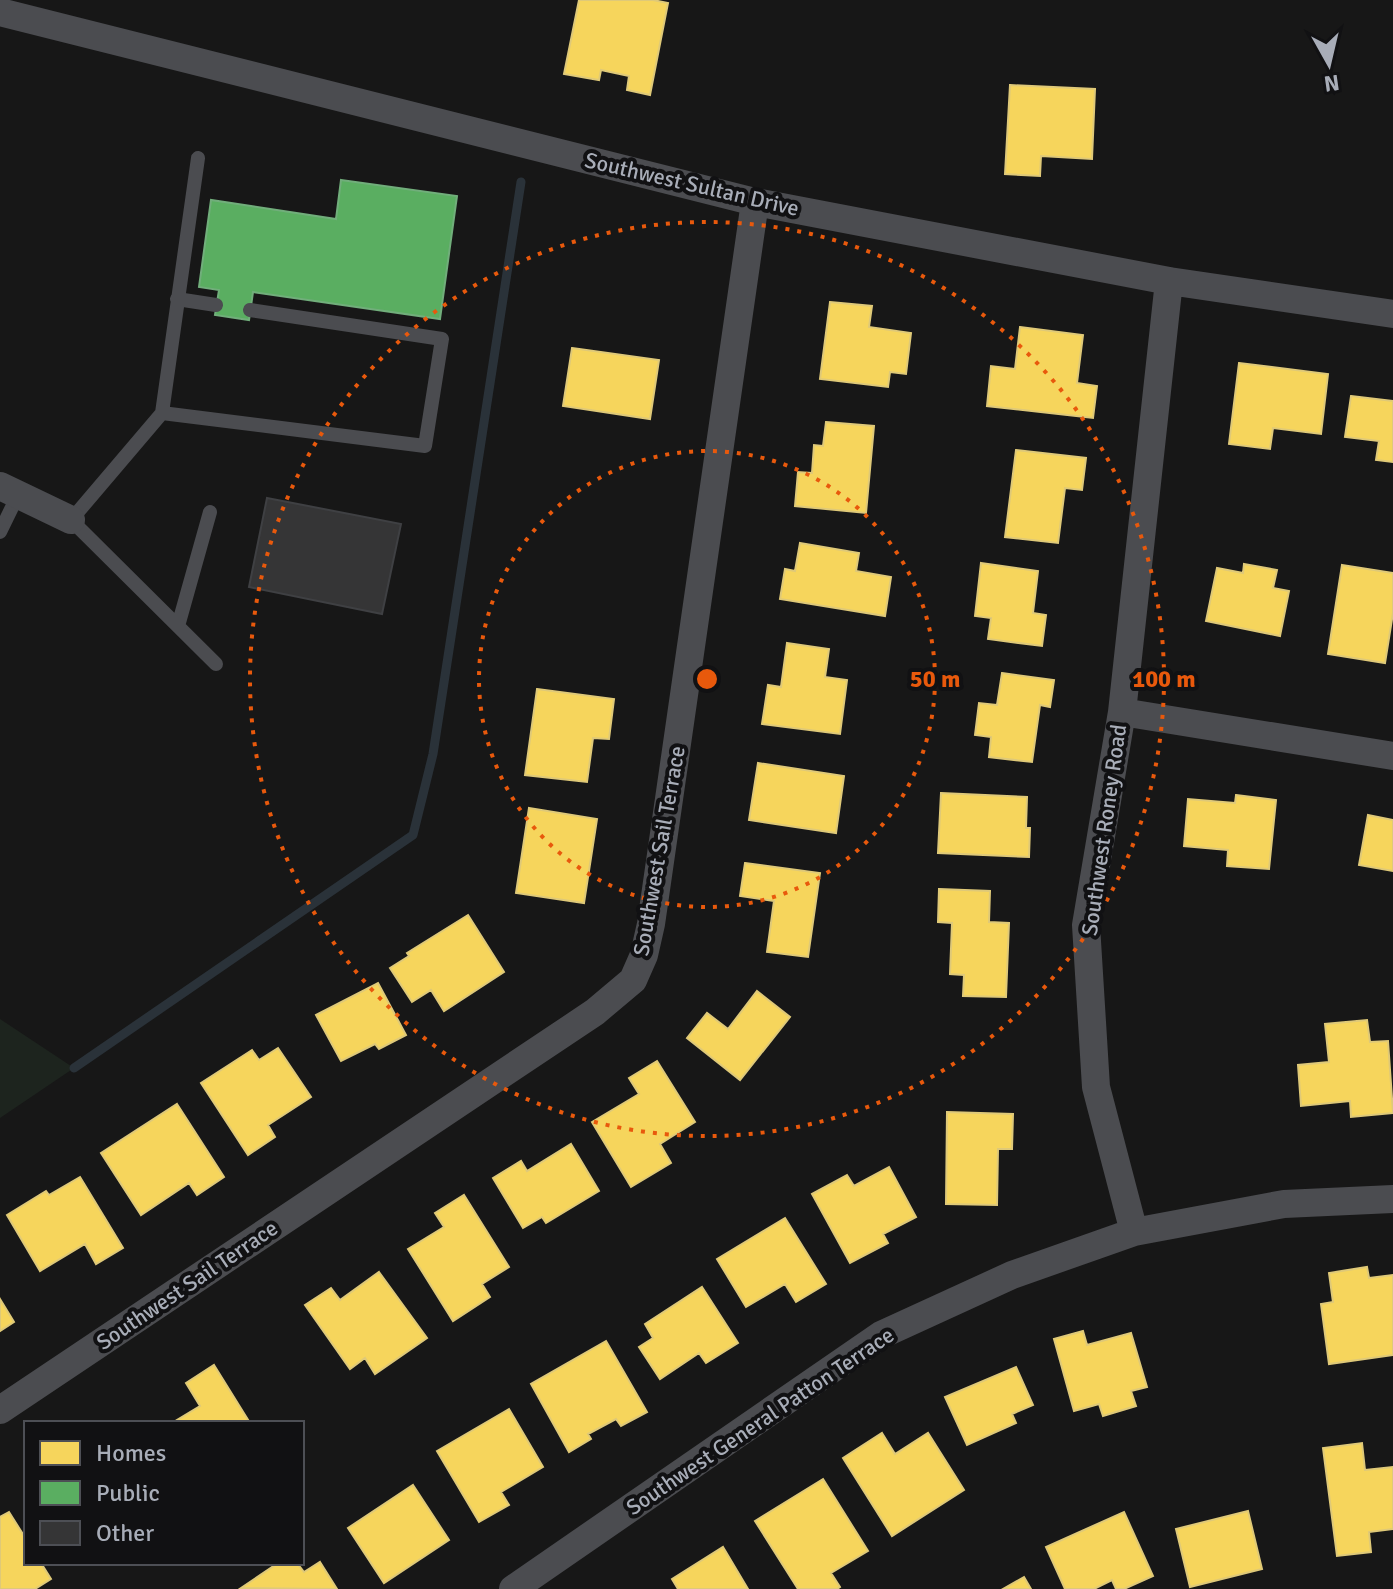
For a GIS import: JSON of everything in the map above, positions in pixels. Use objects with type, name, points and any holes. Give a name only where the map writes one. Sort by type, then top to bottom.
[{"type":"street","name":"Southwest Sultan Drive","points":[[0,12],[755,202],[1169,281],[1393,314]]},
{"type":"street","name":"Southwest Sail Terrace","points":[[0,1410],[595,1012],[633,980],[644,955],[651,924],[755,202]]},
{"type":"street","name":"Southwest Roney Road","points":[[1134,1232],[1096,1087],[1086,925],[1122,712],[1169,281]]},
{"type":"street","points":[[9,490],[71,520]]},
{"type":"street","points":[[1122,712],[1393,756]]},
{"type":"street","name":"Southwest General Patton Terrace","points":[[513,1589],[881,1335],[1012,1275],[1134,1232],[1284,1204],[1393,1199]]},
{"type":"lane","points":[[198,158],[162,413],[71,520],[216,664]]},
{"type":"lane","points":[[177,299],[216,305]]},
{"type":"lane","points":[[162,413],[425,446],[442,339],[250,310]]},
{"type":"lane","points":[[0,532],[9,490]]},
{"type":"lane","points":[[178,626],[210,512]]},
{"type":"shaded area","points":[[0,1019],[74,1068],[0,1118]]},
{"type":"building: Homes","points":[[579,0],[653,0],[668,3],[650,95],[627,90],[629,76],[601,70],[599,80],[564,74]]},
{"type":"building: Homes","points":[[1010,85],[1095,89],[1092,159],[1041,156],[1040,176],[1005,174]]},
{"type":"building: Homes","points":[[830,302],[872,306],[869,327],[911,333],[906,374],[890,372],[888,387],[820,379]]},
{"type":"building: Homes","points":[[1020,327],[1083,335],[1077,383],[1097,386],[1093,418],[987,406],[991,366],[1015,369]]},
{"type":"building: Homes","points":[[572,348],[659,360],[650,419],[563,406]]},
{"type":"building: Homes","points":[[1239,363],[1328,374],[1321,434],[1273,428],[1270,449],[1229,444]]},
{"type":"building: Homes","points":[[1351,396],[1393,401],[1393,462],[1376,460],[1379,441],[1345,437]]},
{"type":"building: Homes","points":[[826,422],[874,426],[866,513],[795,506],[798,472],[812,473],[814,445],[823,446]]},
{"type":"building: Homes","points":[[1016,450],[1086,458],[1082,490],[1065,488],[1058,543],[1005,537]]},
{"type":"building: Homes","points":[[800,543],[859,553],[856,571],[891,577],[885,616],[780,599],[785,569],[795,571]]},
{"type":"building: Homes","points":[[981,563],[1038,571],[1033,613],[1046,615],[1042,646],[988,639],[991,618],[975,616]]},
{"type":"building: Homes","points":[[1244,564],[1277,570],[1273,588],[1289,591],[1280,636],[1206,621],[1217,568],[1243,573]]},
{"type":"building: Homes","points":[[1342,565],[1393,573],[1393,613],[1385,663],[1328,654]]},
{"type":"building: Homes","points":[[787,643],[829,649],[825,677],[847,680],[840,734],[762,724],[768,685],[781,687]]},
{"type":"building: Homes","points":[[1002,673],[1054,680],[1050,707],[1040,705],[1032,762],[989,757],[991,737],[975,735],[979,703],[997,705]]},
{"type":"building: Homes","points":[[537,689],[614,699],[609,739],[593,738],[587,782],[525,775]]},
{"type":"building: Homes","points":[[758,763],[844,776],[836,833],[749,820]]},
{"type":"building: Homes","points":[[941,793],[1027,797],[1029,857],[938,853]]},
{"type":"building: Homes","points":[[1236,795],[1276,800],[1269,869],[1227,866],[1228,850],[1184,846],[1188,799],[1235,803]]},
{"type":"building: Homes","points":[[529,808],[597,819],[584,903],[516,893]]},
{"type":"building: Homes","points":[[1368,815],[1393,820],[1393,871],[1359,865]]},
{"type":"building: Homes","points":[[745,863],[820,873],[808,957],[767,952],[774,901],[740,896]]},
{"type":"building: Homes","points":[[939,889],[990,891],[989,922],[1009,923],[1006,997],[963,996],[964,975],[950,974],[952,923],[938,922]]},
{"type":"building: Homes","points":[[468,915],[504,972],[444,1011],[431,990],[412,1002],[390,968],[409,956],[407,953]]},
{"type":"building: Homes","points":[[378,983],[406,1035],[379,1049],[375,1044],[341,1061],[316,1015]]},
{"type":"building: Homes","points":[[757,991],[790,1017],[740,1080],[687,1038],[707,1013],[728,1029]]},
{"type":"building: Homes","points":[[1367,1020],[1370,1042],[1388,1041],[1393,1113],[1351,1117],[1350,1101],[1301,1106],[1298,1065],[1329,1062],[1325,1024]]},
{"type":"building: Homes","points":[[278,1048],[311,1097],[268,1125],[275,1137],[248,1155],[201,1083],[252,1050],[259,1060]]},
{"type":"building: Homes","points":[[657,1061],[695,1122],[660,1144],[671,1163],[631,1187],[592,1122],[639,1094],[629,1078]]},
{"type":"building: Homes","points":[[177,1104],[224,1177],[197,1195],[189,1183],[141,1215],[101,1153]]},
{"type":"building: Homes","points":[[947,1112],[1013,1114],[1012,1149],[998,1149],[997,1205],[946,1204]]},
{"type":"building: Homes","points":[[571,1144],[599,1191],[546,1223],[542,1217],[523,1228],[493,1178],[521,1161],[527,1171]]},
{"type":"building: Homes","points":[[889,1167],[916,1217],[883,1234],[888,1243],[850,1263],[812,1194],[847,1175],[854,1186]]},
{"type":"building: Homes","points":[[80,1177],[123,1248],[96,1264],[85,1244],[40,1271],[7,1215],[46,1191],[49,1195]]},
{"type":"building: Homes","points":[[464,1195],[509,1267],[482,1284],[490,1297],[453,1321],[408,1249],[444,1227],[435,1213]]},
{"type":"building: Homes","points":[[785,1218],[826,1284],[796,1302],[785,1284],[746,1307],[717,1259]]},
{"type":"building: Homes","points":[[1367,1267],[1369,1278],[1393,1275],[1393,1355],[1329,1364],[1321,1304],[1333,1302],[1329,1273]]},
{"type":"building: Homes","points":[[379,1272],[427,1338],[375,1374],[365,1358],[350,1369],[305,1305],[331,1288],[340,1300]]},
{"type":"building: Homes","points":[[702,1287],[738,1343],[706,1363],[699,1353],[660,1379],[639,1347],[653,1338],[645,1324]]},
{"type":"building: Homes","points":[[0,1299],[14,1322],[0,1331]]},
{"type":"building: Homes","points":[[1083,1331],[1087,1345],[1131,1333],[1147,1387],[1131,1391],[1136,1406],[1103,1416],[1099,1404],[1074,1411],[1054,1339]]},
{"type":"building: Homes","points":[[606,1341],[647,1412],[621,1426],[616,1419],[588,1434],[591,1439],[569,1452],[531,1384]]},
{"type":"building: Homes","points":[[214,1365],[249,1421],[175,1421],[200,1406],[186,1383]]},
{"type":"building: Homes","points":[[1016,1367],[1033,1405],[1012,1414],[1016,1423],[967,1445],[945,1397]]},
{"type":"building: Homes","points":[[509,1409],[543,1467],[501,1492],[509,1505],[479,1522],[437,1451]]},
{"type":"building: Homes","points":[[882,1433],[895,1454],[928,1433],[964,1490],[892,1536],[843,1458]]},
{"type":"building: Homes","points":[[1362,1443],[1365,1470],[1393,1467],[1393,1529],[1369,1532],[1371,1552],[1337,1556],[1323,1448]]},
{"type":"building: Homes","points":[[823,1479],[868,1551],[831,1573],[840,1587],[837,1589],[798,1589],[755,1521]]},
{"type":"building: Homes","points":[[413,1485],[449,1540],[384,1583],[348,1528]]},
{"type":"building: Homes","points":[[1248,1511],[1262,1569],[1190,1587],[1176,1529]]},
{"type":"building: Homes","points":[[9,1512],[24,1536],[24,1565],[42,1565],[51,1579],[35,1589],[0,1589],[0,1517]]},
{"type":"building: Homes","points":[[1124,1512],[1153,1576],[1124,1589],[1116,1589],[1112,1580],[1094,1589],[1065,1589],[1046,1547]]},
{"type":"building: Homes","points":[[723,1547],[748,1589],[678,1589],[672,1579]]},
{"type":"building: Homes","points":[[320,1562],[337,1589],[241,1588],[275,1565],[299,1565],[304,1572]]},
{"type":"building: Homes","points":[[1024,1577],[1031,1589],[1003,1589]]},
{"type":"building: Public","points":[[341,180],[457,196],[440,319],[253,292],[249,320],[215,315],[219,290],[199,287],[211,200],[336,219]]},
{"type":"building: Other","points":[[267,498],[401,524],[382,614],[249,587]]},
{"type":"waterway","points":[[74,1068],[413,835],[433,754],[521,182]]}]
